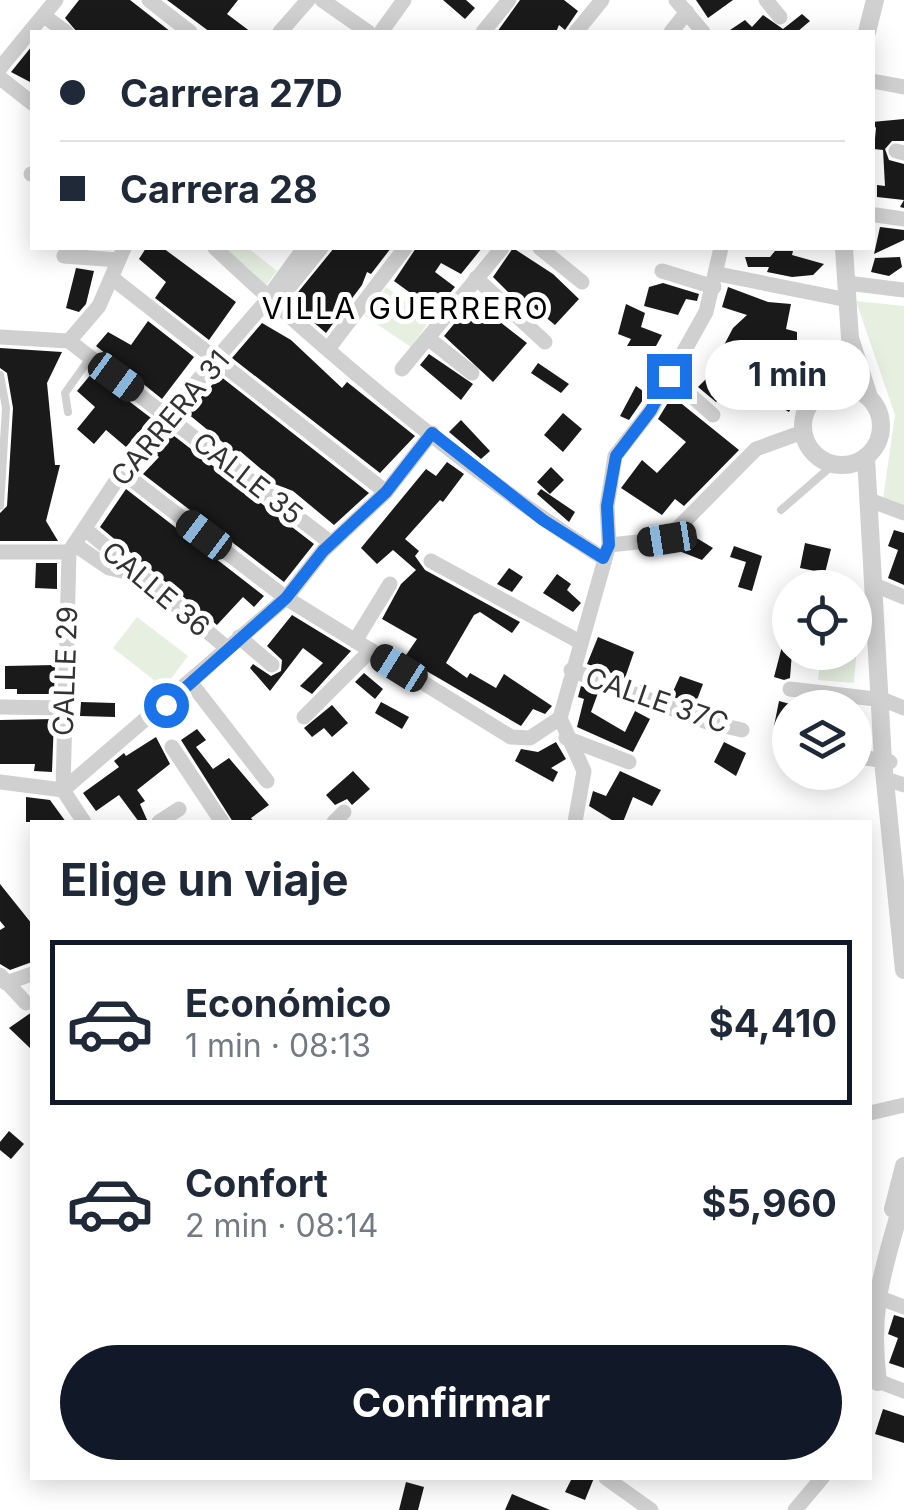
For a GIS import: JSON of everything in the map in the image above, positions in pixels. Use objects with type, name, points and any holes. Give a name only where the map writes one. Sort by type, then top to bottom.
[{"type":"street","points":[[32,30],[56,0]]},
{"type":"street","points":[[149,0],[187,30]]},
{"type":"street","points":[[282,30],[308,0]]},
{"type":"street","points":[[322,0],[364,30]]},
{"type":"street","points":[[382,30],[404,0]]},
{"type":"street","points":[[485,30],[509,0]]},
{"type":"street","points":[[578,30],[602,0]]},
{"type":"street","points":[[766,0],[780,16]]},
{"type":"street","points":[[868,30],[875,0]]},
{"type":"street","points":[[672,30],[682,6],[701,30]]},
{"type":"street","points":[[44,16],[63,30]]},
{"type":"street","points":[[0,68],[30,33]]},
{"type":"street","points":[[0,78],[30,100]]},
{"type":"street","points":[[875,81],[904,86]]},
{"type":"street","points":[[876,215],[904,219]]},
{"type":"street","points":[[217,250],[328,349],[543,520],[606,552],[667,539],[756,449],[802,432]]},
{"type":"street","points":[[268,298],[303,250]]},
{"type":"street","name":"CARRERA 31","points":[[72,548],[122,472],[168,415],[268,298],[291,285],[319,250]]},
{"type":"street","points":[[328,349],[403,250]]},
{"type":"street","points":[[402,370],[500,250]]},
{"type":"street","points":[[542,250],[582,282]]},
{"type":"street","points":[[575,820],[584,772],[560,718],[606,552],[607,506],[616,456],[651,410],[706,312],[722,250]]},
{"type":"street","points":[[844,250],[853,353],[881,421],[871,452],[881,700]]},
{"type":"street","points":[[0,337],[70,341],[99,306],[121,254],[64,256]]},
{"type":"street","points":[[662,271],[716,281],[848,291],[904,290]]},
{"type":"street","points":[[112,278],[386,492]]},
{"type":"street","points":[[476,278],[545,342]]},
{"type":"street","points":[[429,339],[472,373]]},
{"type":"street","name":"CALLE 35","points":[[70,341],[331,543]]},
{"type":"street","points":[[669,376],[713,415]]},
{"type":"street","points":[[868,397],[857,390],[830,388],[808,405],[802,432],[816,456],[834,464],[854,463],[871,452]]},
{"type":"street","points":[[0,782],[63,790],[286,598],[331,543],[386,492],[432,433]]},
{"type":"street","points":[[871,452],[881,700],[904,887]]},
{"type":"street","points":[[122,472],[286,598],[511,737],[530,738],[560,718]]},
{"type":"street","points":[[872,501],[904,513]]},
{"type":"street","name":"CALLE 36","points":[[84,530],[138,574],[272,665]]},
{"type":"street","points":[[0,552],[72,548],[110,568],[138,574]]},
{"type":"street","name":"CALLE 29","points":[[63,790],[63,708],[72,548]]},
{"type":"street","name":"CALLE 37C","points":[[431,561],[580,642]]},
{"type":"street","points":[[355,641],[390,584]]},
{"type":"street","points":[[877,586],[904,596]]},
{"type":"street","points":[[304,716],[371,650]]},
{"type":"street","name":"CALLE 37C","points":[[571,670],[707,722],[742,730]]},
{"type":"street","points":[[191,683],[267,781]]},
{"type":"street","points":[[790,689],[881,700],[904,708]]},
{"type":"street","points":[[0,706],[63,708]]},
{"type":"street","points":[[566,738],[629,762]]},
{"type":"street","points":[[172,747],[221,820]]},
{"type":"street","points":[[892,772],[904,970]]},
{"type":"street","points":[[63,790],[83,820]]},
{"type":"street","points":[[162,820],[179,808]]},
{"type":"street","points":[[3,978],[30,974]]},
{"type":"street","points":[[3,978],[26,1003]]},
{"type":"street","points":[[872,1113],[904,1106]]},
{"type":"street","points":[[873,1303],[904,1166]]},
{"type":"street","points":[[873,1303],[904,1197]]},
{"type":"street","points":[[873,1303],[904,1307]]},
{"type":"street","points":[[872,1354],[873,1380],[904,1391]]},
{"type":"street","points":[[609,1480],[650,1510]]},
{"type":"street","points":[[795,1510],[820,1480]]},
{"type":"lane","points":[[68,412],[65,393],[90,358]]},
{"type":"lane","points":[[0,375],[6,386],[0,506]]},
{"type":"lane","points":[[781,510],[834,464]]},
{"type":"shaded area","points":[[224,250],[251,250],[277,271],[264,288]]},
{"type":"shaded area","points":[[386,287],[430,320],[411,347],[365,316]]},
{"type":"shaded area","points":[[856,301],[904,306],[904,506],[883,499],[895,415]]},
{"type":"shaded area","points":[[137,617],[188,656],[164,688],[113,648]]},
{"type":"shaded area","points":[[819,670],[855,670],[854,683],[818,680]]},
{"type":"building","points":[[79,0],[130,0],[168,30],[75,30],[65,18]]},
{"type":"building","points":[[167,0],[238,0],[227,14],[248,30],[207,30]]},
{"type":"building","points":[[443,0],[466,0],[475,8],[465,19]]},
{"type":"building","points":[[520,0],[564,0],[578,11],[565,30],[559,25],[557,30],[498,30]]},
{"type":"building","points":[[696,0],[733,0],[708,18]]},
{"type":"building","points":[[802,14],[810,21],[799,30],[730,30],[745,20],[752,27],[763,15],[783,29]]},
{"type":"building","points":[[30,48],[30,82],[11,72]]},
{"type":"building","points":[[904,119],[904,141],[892,141],[885,149],[889,160],[904,164],[904,200],[877,197],[877,185],[885,186],[883,150],[875,149],[875,122]]},
{"type":"building","points":[[880,227],[904,230],[904,240],[874,254]]},
{"type":"building","points":[[145,250],[166,250],[236,302],[209,340],[155,298],[166,282],[139,259]]},
{"type":"building","points":[[332,250],[389,250],[371,274],[367,272],[362,285],[326,333],[290,302]]},
{"type":"building","points":[[415,250],[480,250],[461,274],[441,263],[435,272],[455,287],[435,311],[394,281]]},
{"type":"building","points":[[512,250],[516,250],[553,274],[579,299],[555,325],[526,301],[516,300],[493,277]]},
{"type":"building","points":[[775,251],[793,251],[792,255],[824,264],[813,275],[792,277],[767,272],[769,267],[748,267],[745,257],[770,257]]},
{"type":"building","points":[[900,257],[902,267],[889,276],[871,272],[875,258]]},
{"type":"building","points":[[76,268],[94,271],[86,304],[79,312],[66,308]]},
{"type":"building","points":[[663,283],[699,294],[697,301],[686,299],[678,315],[644,306],[649,287]]},
{"type":"building","points":[[728,287],[768,302],[791,304],[786,329],[797,332],[797,342],[787,361],[802,372],[786,396],[795,401],[789,412],[738,383],[716,402],[698,387],[716,369],[712,368],[733,328],[747,315],[722,307]]},
{"type":"building","points":[[473,301],[527,343],[493,382],[444,336]]},
{"type":"building","points":[[626,304],[645,313],[641,327],[662,335],[656,346],[627,346],[631,339],[618,334]]},
{"type":"building","points":[[148,321],[194,357],[162,399],[96,346],[108,332],[131,345]]},
{"type":"building","points":[[262,323],[291,340],[342,388],[347,382],[415,436],[380,473],[232,358]]},
{"type":"building","points":[[0,348],[62,352],[47,383],[55,465],[60,465],[46,521],[58,541],[0,541],[0,513],[7,506],[13,408],[7,373],[0,368]]},
{"type":"building","points":[[429,354],[473,384],[461,400],[420,365]]},
{"type":"building","points":[[538,363],[569,384],[561,393],[531,373]]},
{"type":"building","points":[[92,373],[151,418],[126,447],[106,430],[94,444],[77,429],[95,407],[77,391]]},
{"type":"building","points":[[220,376],[369,493],[334,525],[293,491],[272,483],[274,480],[240,451],[237,454],[187,413]]},
{"type":"building","points":[[636,386],[647,394],[629,420],[620,416]]},
{"type":"building","points":[[672,396],[739,450],[684,506],[675,499],[662,515],[621,488],[642,460],[657,473],[686,442],[658,419]]},
{"type":"building","points":[[563,413],[582,429],[563,452],[544,435]]},
{"type":"building","points":[[461,420],[490,451],[481,459],[449,432]]},
{"type":"building","points":[[169,432],[314,544],[284,582],[143,474],[159,457],[153,452]]},
{"type":"building","points":[[447,462],[464,474],[443,502],[440,500],[405,539],[419,551],[415,556],[425,570],[520,622],[512,633],[480,612],[474,615],[446,663],[467,678],[470,673],[496,688],[504,674],[552,706],[545,714],[533,709],[521,726],[404,658],[417,639],[382,619],[401,584],[416,570],[393,550],[377,564],[361,548],[426,469],[436,476]]},
{"type":"building","points":[[551,467],[564,480],[550,494],[537,482]]},
{"type":"building","points":[[126,489],[264,596],[254,607],[243,597],[217,625],[100,527]]},
{"type":"building","points":[[541,489],[575,512],[569,522],[537,494]]},
{"type":"building","points":[[894,530],[904,533],[904,585],[888,578],[898,550],[888,546]]},
{"type":"building","points":[[690,534],[713,548],[702,560],[679,551]]},
{"type":"building","points":[[805,543],[831,549],[826,570],[800,568]]},
{"type":"building","points":[[734,546],[762,556],[752,591],[738,587],[746,562],[730,557]]},
{"type":"building","points":[[36,563],[57,563],[57,589],[35,588]]},
{"type":"building","points":[[509,568],[523,577],[512,592],[497,584]]},
{"type":"building","points":[[557,574],[571,584],[567,590],[581,603],[573,612],[543,593]]},
{"type":"building","points":[[292,615],[351,651],[312,694],[300,686],[323,663],[303,648],[270,691],[250,668],[253,664],[271,676],[281,671],[282,660],[267,646]]},
{"type":"building","points":[[598,637],[634,652],[625,678],[587,664]]},
{"type":"building","points":[[55,665],[54,694],[17,694],[17,689],[5,689],[5,666]]},
{"type":"building","points":[[776,670],[791,670],[790,678],[774,677]]},
{"type":"building","points":[[364,673],[383,689],[375,699],[355,682]]},
{"type":"building","points":[[680,676],[703,684],[695,705],[671,696]]},
{"type":"building","points":[[581,686],[598,693],[591,712],[625,732],[635,711],[650,719],[633,752],[577,727],[584,699],[578,697]]},
{"type":"building","points":[[81,702],[115,703],[115,717],[80,716]]},
{"type":"building","points":[[381,702],[409,717],[402,729],[375,713]]},
{"type":"building","points":[[332,705],[348,723],[332,737],[324,728],[312,737],[304,728]]},
{"type":"building","points":[[54,719],[52,772],[34,771],[35,764],[0,764],[0,720]]},
{"type":"building","points":[[197,729],[206,740],[196,747],[213,769],[229,758],[269,805],[252,820],[232,820],[181,740]]},
{"type":"building","points":[[156,737],[170,764],[137,790],[145,801],[140,804],[147,820],[138,820],[119,795],[96,811],[83,793],[119,767],[114,761],[124,753],[126,756]]},
{"type":"building","points":[[556,742],[566,759],[551,768],[558,772],[553,782],[515,761],[521,749],[538,752]]},
{"type":"building","points":[[724,742],[746,753],[736,776],[714,762]]},
{"type":"building","points":[[353,771],[370,789],[352,805],[347,799],[335,805],[326,795]]},
{"type":"building","points":[[620,771],[661,790],[652,806],[633,797],[624,820],[612,820],[589,806],[593,791],[606,796]]},
{"type":"building","points":[[26,797],[50,800],[65,820],[30,820],[26,822]]},
{"type":"building","points":[[0,884],[30,922],[30,963],[10,970],[0,964],[0,930],[5,927],[0,921]]},
{"type":"building","points":[[30,1013],[30,1048],[9,1028]]},
{"type":"building","points":[[9,1131],[24,1144],[11,1159],[0,1150],[0,1142]]},
{"type":"building","points":[[894,1315],[904,1318],[904,1368],[889,1363],[898,1338],[888,1334]]},
{"type":"building","points":[[883,1409],[904,1416],[904,1443],[875,1434]]},
{"type":"building","points":[[571,1480],[593,1480],[585,1500],[565,1492]]},
{"type":"building","points":[[406,1482],[424,1487],[418,1510],[399,1510]]},
{"type":"building","points":[[512,1494],[550,1510],[505,1510]]},
{"type":"district","name":"VILLA GUERRERO","points":[[406,309]]},
{"type":"route","points":[[166,705],[286,598],[323,551],[386,492],[432,433],[543,520],[603,558],[609,545],[607,506],[616,456],[651,410],[669,376]]}]
